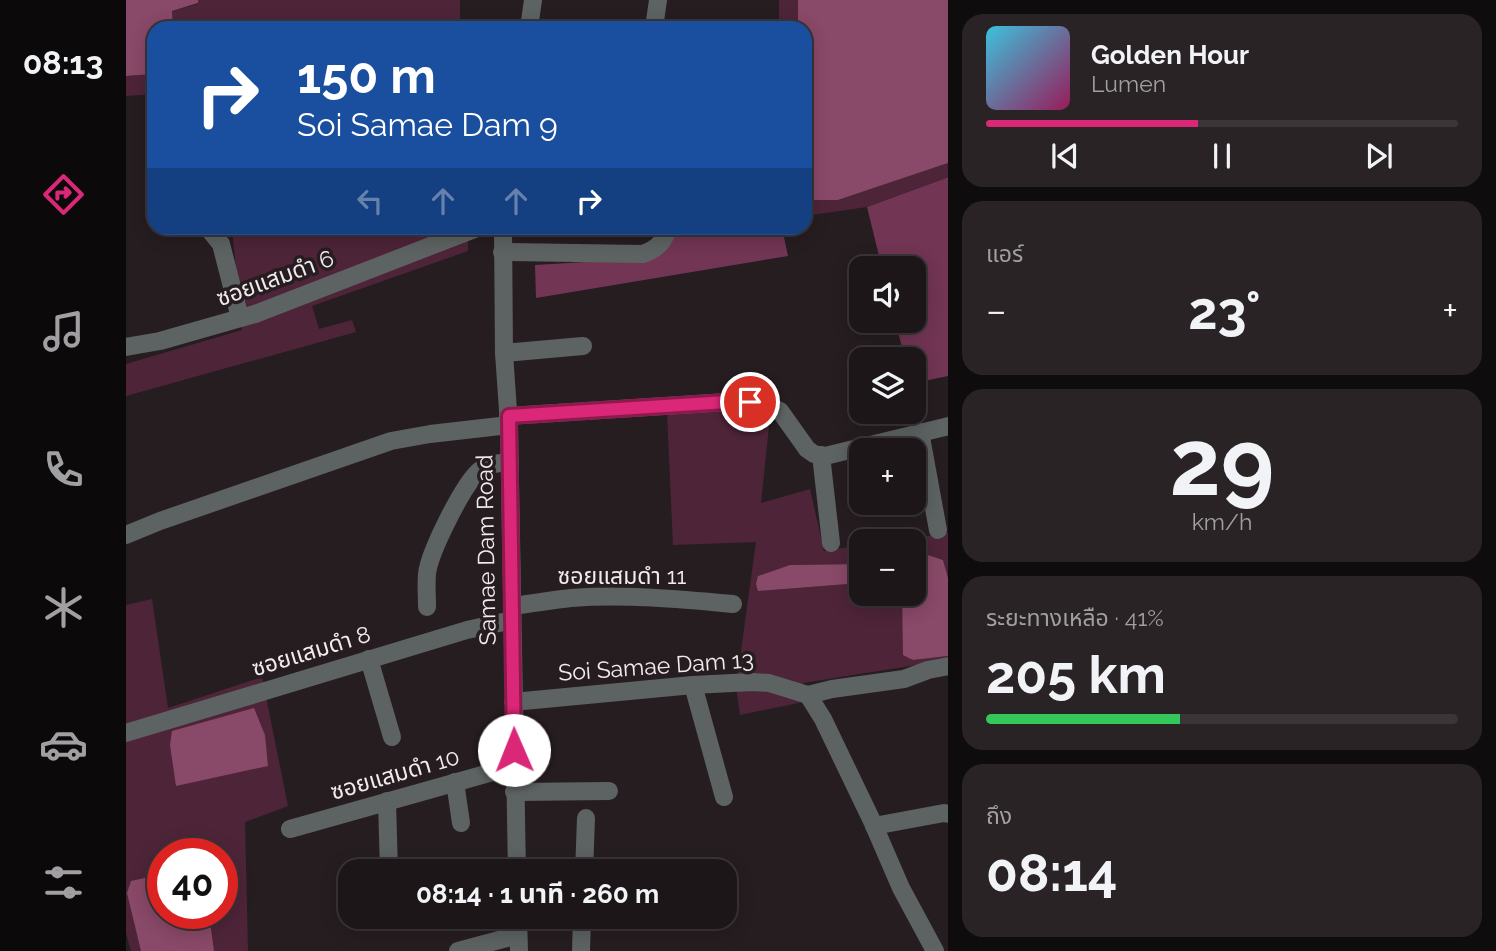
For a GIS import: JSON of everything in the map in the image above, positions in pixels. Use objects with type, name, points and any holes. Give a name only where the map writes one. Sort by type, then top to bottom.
[{"type":"street","points":[[530,21],[533,0]]},
{"type":"street","points":[[655,21],[658,0]]},
{"type":"street","points":[[214,235],[221,244],[240,318]]},
{"type":"street","name":"ซอยแสมดำ 6","points":[[126,347],[160,341],[256,314],[459,235]]},
{"type":"street","name":"Samae Dam Road","points":[[503,235],[504,353],[510,462],[517,859]]},
{"type":"street","points":[[502,252],[643,254],[655,250],[665,235]]},
{"type":"street","points":[[504,353],[583,346]]},
{"type":"street","points":[[126,535],[391,442],[509,421],[727,402],[762,403],[780,411],[807,449],[814,454],[825,456],[948,426]]},
{"type":"street","points":[[920,432],[938,530]]},
{"type":"street","points":[[821,455],[831,542]]},
{"type":"street","points":[[427,607],[427,573],[433,551],[468,484],[480,469],[494,463],[510,462]]},
{"type":"street","name":"ซอยแสมดำ 11","points":[[512,613],[569,598],[664,597],[733,604]]},
{"type":"street","name":"ซอยแสมดำ 8","points":[[126,733],[467,630],[512,613]]},
{"type":"street","points":[[369,659],[392,737]]},
{"type":"street","points":[[935,951],[901,888],[823,719],[808,695],[904,679],[948,666]]},
{"type":"street","name":"Soi Samae Dam 13","points":[[513,702],[752,682],[769,683],[808,695]]},
{"type":"street","points":[[692,685],[724,797]]},
{"type":"street","name":"ซอยแสมดำ 10","points":[[290,829],[514,766]]},
{"type":"street","points":[[456,782],[461,823]]},
{"type":"street","points":[[514,792],[609,791]]},
{"type":"street","points":[[387,801],[388,859]]},
{"type":"street","points":[[874,826],[948,814]]},
{"type":"street","points":[[584,859],[586,818]]},
{"type":"street","points":[[580,951],[581,929]]},
{"type":"street","points":[[458,951],[518,934]]},
{"type":"shaded area","points":[[126,0],[198,0],[198,3],[172,11],[173,21],[147,21],[147,74],[126,76]]},
{"type":"shaded area","points":[[198,0],[460,0],[460,21],[173,21],[172,11],[198,4]]},
{"type":"shaded area","points":[[779,0],[798,0],[798,21],[779,21]]},
{"type":"shaded area","points":[[798,0],[948,0],[948,163],[838,200],[812,200],[812,21],[798,21]]},
{"type":"shaded area","points":[[147,74],[147,94],[126,96],[126,76]]},
{"type":"shaded area","points":[[948,163],[948,177],[867,207],[812,215],[812,200],[838,200]]},
{"type":"shaded area","points":[[948,177],[948,376],[926,381],[926,347],[902,347],[898,333],[926,333],[926,256],[879,256],[867,207]]},
{"type":"shaded area","points":[[233,235],[468,235],[468,251],[312,306],[319,329],[352,320],[356,332],[126,396],[126,364],[242,330]]},
{"type":"shaded area","points":[[672,235],[784,235],[788,256],[536,298],[535,265],[636,259],[660,252]]},
{"type":"shaded area","points":[[748,409],[770,416],[761,503],[810,489],[824,551],[849,547],[849,564],[790,565],[758,591],[849,584],[849,606],[902,606],[913,660],[948,656],[948,660],[803,683],[808,701],[740,715],[736,687],[756,542],[673,545],[667,413]]},
{"type":"shaded area","points":[[948,533],[948,582],[943,560],[926,556],[926,536]]},
{"type":"shaded area","points":[[926,556],[943,560],[948,578],[948,656],[913,660],[903,655],[902,606],[926,606]]},
{"type":"shaded area","points":[[849,564],[849,584],[758,591],[758,576],[790,565]]},
{"type":"shaded area","points":[[152,599],[168,708],[262,677],[288,806],[245,822],[248,951],[131,951],[126,933],[126,605]]},
{"type":"shaded area","points":[[254,708],[265,735],[268,766],[176,786],[170,745],[172,731]]},
{"type":"shaded area","points":[[147,878],[147,929],[211,929],[214,951],[141,951],[127,893],[131,881]]},
{"type":"route","points":[[514,750],[509,416],[750,402]]}]
